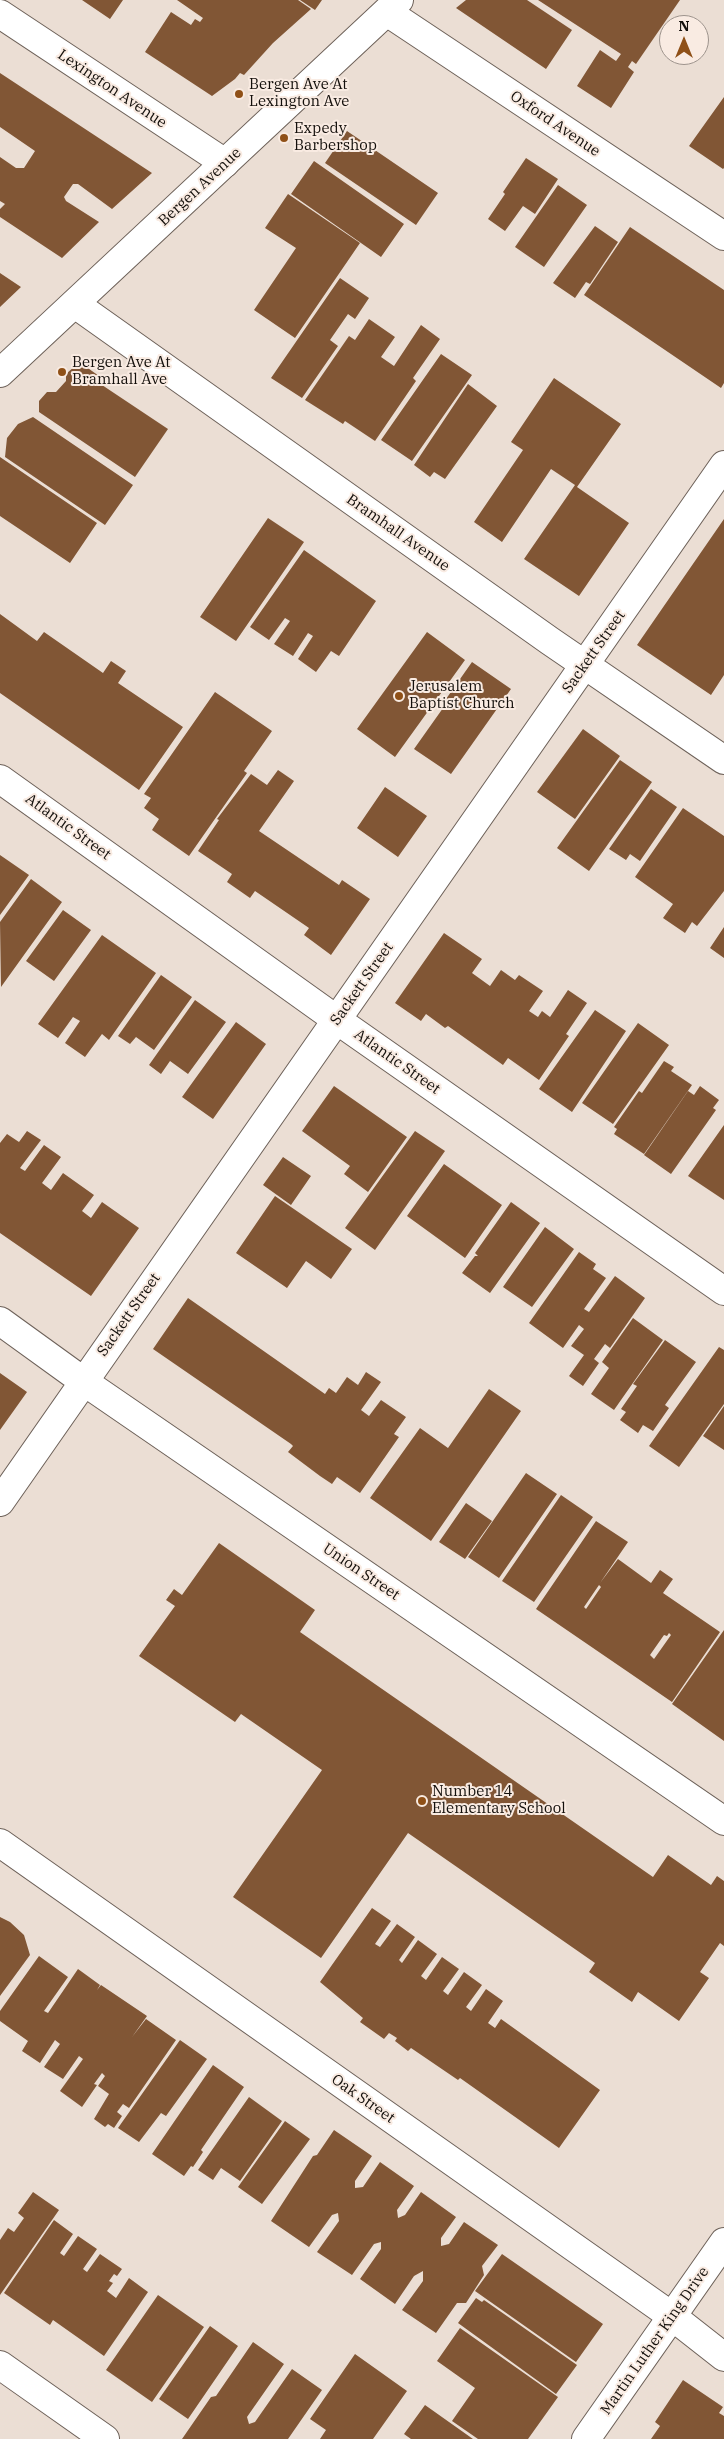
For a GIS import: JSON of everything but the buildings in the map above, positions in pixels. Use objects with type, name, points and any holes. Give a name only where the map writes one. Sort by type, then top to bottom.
[{"type":"street","name":"Bergen Avenue","points":[[0,373],[393,6]]},
{"type":"street","name":"Oxford Avenue","points":[[393,6],[724,236]]},
{"type":"street","name":"Lexington Avenue","points":[[0,14],[225,163]]},
{"type":"street","name":"Bramhall Avenue","points":[[75,304],[584,665],[724,760]]},
{"type":"street","name":"Sackett Street","points":[[0,1502],[724,465]]},
{"type":"street","name":"Atlantic Street","points":[[0,779],[337,1020],[724,1290]]},
{"type":"street","name":"Union Street","points":[[0,1321],[83,1381],[724,1821]]},
{"type":"street","name":"Oak Street","points":[[0,1844],[673,2317],[724,2357]]},
{"type":"street","name":"Martin Luther King Drive","points":[[586,2439],[724,2242]]},
{"type":"street","points":[[0,2365],[106,2439]]},
{"type":"place","name":"Bergen Ave At Lexington Ave","points":[[239,94]]},
{"type":"place","name":"Expedy Barbershop","points":[[284,138]]},
{"type":"place","name":"Bergen Ave At Bramhall Ave","points":[[62,372]]},
{"type":"place","name":"Jerusalem Baptist Church","points":[[399,696]]},
{"type":"place","name":"Number 14 Elementary School","points":[[422,1801]]}]
